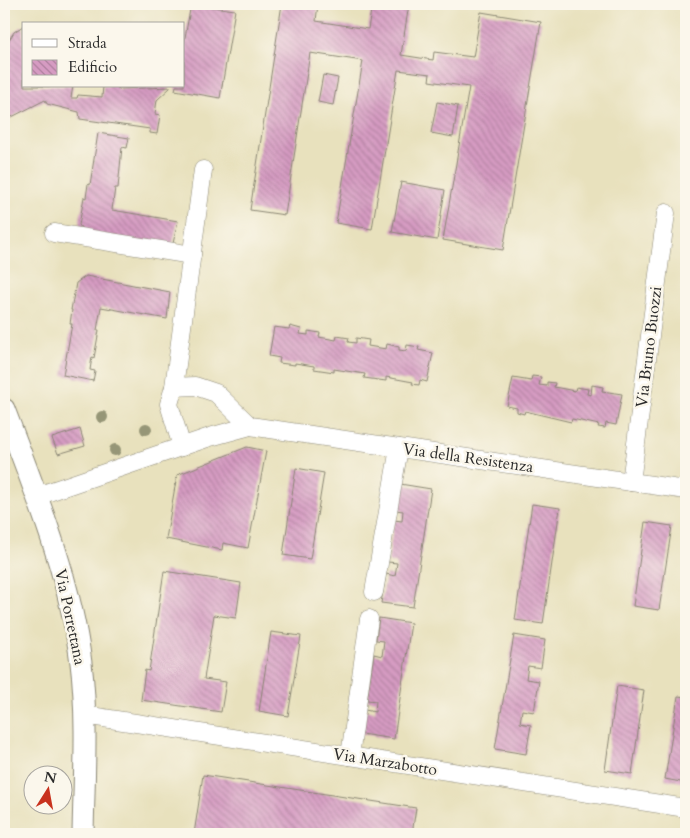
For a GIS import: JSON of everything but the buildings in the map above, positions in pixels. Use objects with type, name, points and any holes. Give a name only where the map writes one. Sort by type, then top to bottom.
[{"type":"main road","name":"Via Porrettana","points":[[4,409],[37,496],[65,585],[77,638],[81,664],[84,715],[83,834]]},
{"type":"street","points":[[182,447],[169,404],[174,388],[203,170]]},
{"type":"street","name":"Via Bruno Buozzi","points":[[631,482],[666,213]]},
{"type":"street","points":[[54,233],[192,255]]},
{"type":"street","points":[[174,388],[195,386],[216,394],[250,426]]},
{"type":"street","name":"Via della Resistenza","points":[[37,496],[250,426],[686,490]]},
{"type":"street","points":[[374,592],[399,448]]},
{"type":"street","points":[[350,756],[369,619]]},
{"type":"street","name":"Via Marzabotto","points":[[84,715],[686,808]]}]
